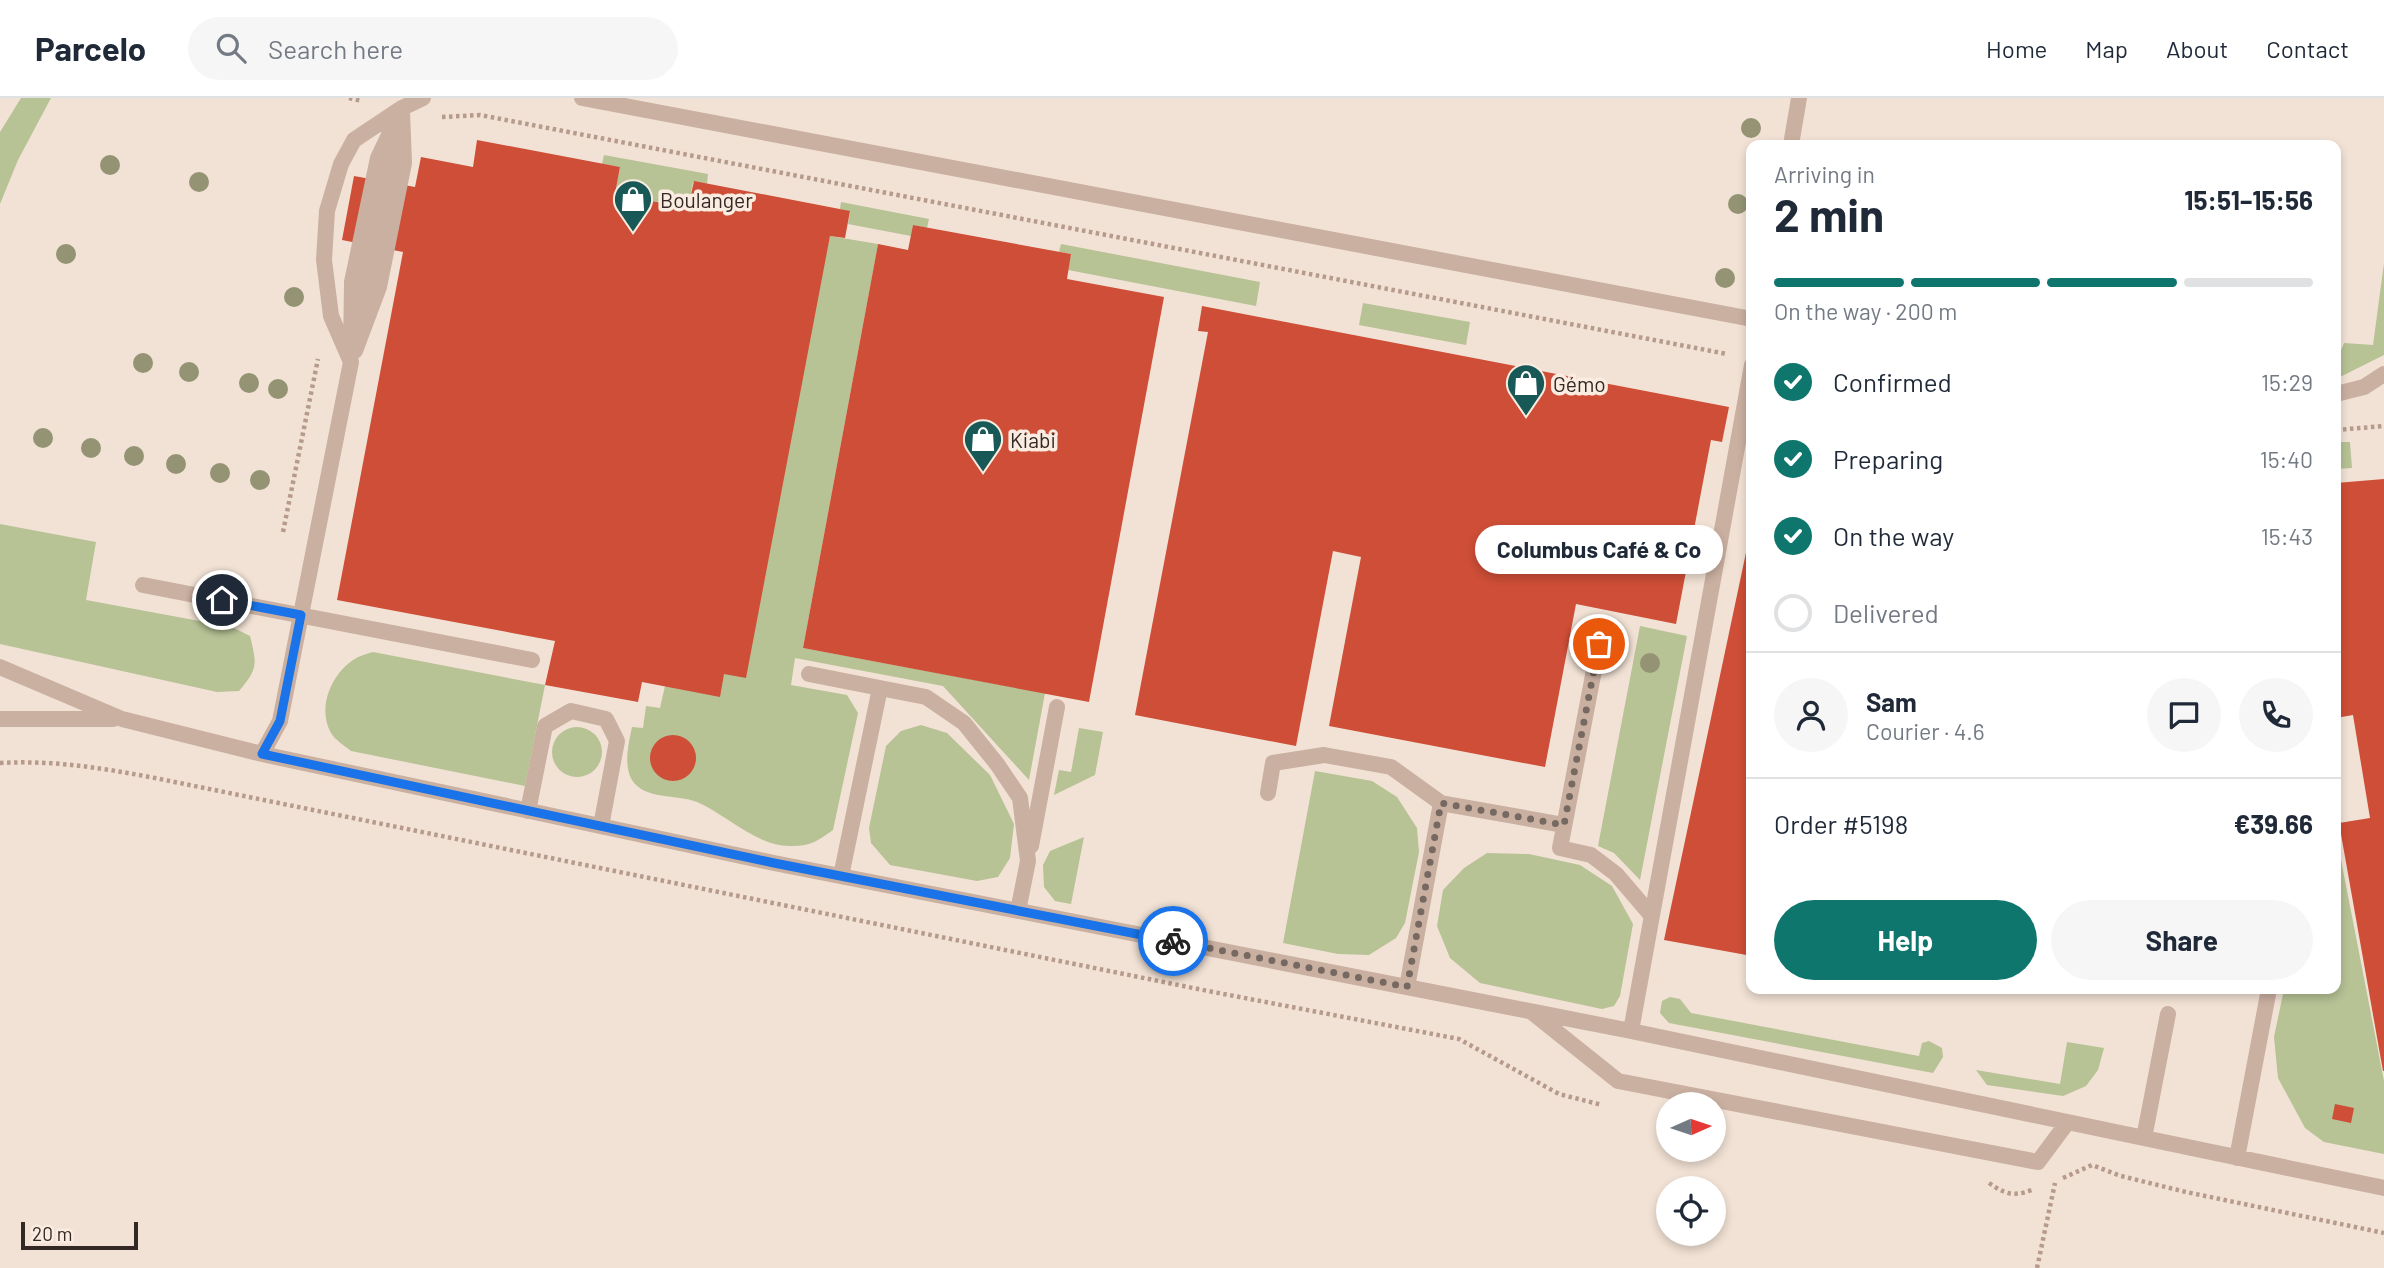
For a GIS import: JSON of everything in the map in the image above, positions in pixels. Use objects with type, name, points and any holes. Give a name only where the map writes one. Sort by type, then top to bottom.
[{"type":"lane","points":[[351,362],[331,316],[324,260],[327,211],[341,164],[354,140],[402,108],[423,98]]},
{"type":"lane","points":[[582,98],[1746,318]]},
{"type":"lane","points":[[1792,140],[1799,98]]},
{"type":"lane","points":[[262,754],[280,721],[402,108]]},
{"type":"lane","points":[[1630,1031],[1745,360]]},
{"type":"lane","points":[[2341,393],[2364,387],[2384,374]]},
{"type":"lane","points":[[143,585],[532,660]]},
{"type":"lane","points":[[1599,644],[1560,848],[1591,855],[1616,874],[1651,915]]},
{"type":"lane","points":[[0,667],[122,719],[262,754],[841,876],[1630,1031],[2384,1188]]},
{"type":"lane","points":[[809,674],[926,697],[964,723],[1020,798],[1028,861]]},
{"type":"lane","points":[[841,876],[880,688]]},
{"type":"lane","points":[[1018,911],[1057,707]]},
{"type":"lane","points":[[528,811],[545,726],[571,711],[606,719],[617,741],[601,826]]},
{"type":"lane","points":[[0,719],[122,719]]},
{"type":"lane","points":[[1268,793],[1273,764],[1324,755],[1391,767],[1441,803],[1564,825]]},
{"type":"lane","points":[[1407,987],[1441,803]]},
{"type":"lane","points":[[2237,1158],[2268,994]]},
{"type":"lane","points":[[1531,1012],[1618,1081],[2038,1162],[2067,1123]]},
{"type":"lane","points":[[2144,1138],[2168,1014]]},
{"type":"path","points":[[402,108],[440,118],[480,115],[1745,360]]},
{"type":"path","points":[[2341,429],[2384,426]]},
{"type":"path","points":[[0,764],[83,764],[1181,986],[1459,1039],[1559,1094],[1611,1107]]},
{"type":"path","points":[[2092,1165],[2128,1178],[2186,1192],[2384,1233]]},
{"type":"path","points":[[2037,1268],[2041,1249]]},
{"type":"green space","points":[[21,98],[51,98],[18,160],[0,204],[0,132]]},
{"type":"green space","points":[[604,155],[708,174],[707,184],[693,182],[688,208],[615,194],[620,167],[602,164]]},
{"type":"green space","points":[[841,202],[929,219],[927,228],[913,225],[911,236],[848,224],[850,212],[840,209]]},
{"type":"green space","points":[[830,236],[878,244],[803,648],[1045,693],[1029,780],[943,686],[795,658],[791,685],[847,695],[858,713],[833,830],[813,842],[789,846],[765,841],[697,802],[644,791],[629,774],[628,754],[632,727],[643,728],[646,706],[660,708],[665,686],[724,674]]},
{"type":"green space","points":[[1061,244],[1260,282],[1256,306],[1068,270],[1071,254],[1059,252]]},
{"type":"green space","points":[[2384,263],[2384,355],[2341,376],[2341,350],[2344,343],[2373,345]]},
{"type":"green space","points":[[1363,303],[1470,322],[1466,345],[1359,325]]},
{"type":"green space","points":[[2341,442],[2350,442],[2352,468],[2341,469]]},
{"type":"green space","points":[[0,524],[96,542],[86,600],[232,627],[250,636],[255,660],[250,677],[239,691],[217,692],[0,644]]},
{"type":"green space","points":[[1640,626],[1687,636],[1640,880],[1614,853],[1598,846]]},
{"type":"green space","points":[[373,652],[545,685],[525,786],[351,751],[337,740],[331,733],[325,713],[328,693],[345,666],[358,657]]},
{"type":"green space","points":[[921,725],[947,733],[990,775],[1014,824],[1010,858],[998,877],[977,881],[890,865],[871,843],[869,828],[886,746],[901,731]]},
{"type":"green space","points":[[577,727],[595,734],[602,752],[595,770],[577,777],[559,770],[552,752],[559,734]]},
{"type":"green space","points":[[1079,728],[1103,732],[1095,775],[1054,795],[1059,770],[1071,772]]},
{"type":"green space","points":[[1315,771],[1372,781],[1397,797],[1417,828],[1419,852],[1405,923],[1396,938],[1369,955],[1338,954],[1283,943]]},
{"type":"green space","points":[[1084,837],[1071,904],[1055,901],[1044,887],[1043,865],[1050,851]]},
{"type":"green space","points":[[1487,853],[1529,854],[1580,865],[1612,886],[1633,924],[1620,996],[1614,1006],[1602,1009],[1480,983],[1450,958],[1437,926],[1443,890],[1464,868]]},
{"type":"green space","points":[[2341,860],[2384,1081],[2384,1154],[2324,1142],[2305,1128],[2278,1078],[2274,1037],[2283,994],[2341,994]]},
{"type":"green space","points":[[1670,997],[1680,999],[1691,1013],[1919,1056],[1922,1043],[1929,1041],[1942,1048],[1943,1057],[1933,1073],[1669,1023],[1660,1013],[1662,1001]]},
{"type":"green space","points":[[2067,1042],[2104,1048],[2098,1070],[2086,1086],[2063,1096],[1987,1085],[1976,1070],[2060,1084]]},
{"type":"building","points":[[477,140],[620,167],[615,194],[688,208],[694,181],[850,211],[845,238],[830,236],[746,678],[724,674],[720,697],[642,682],[638,702],[545,685],[555,641],[337,600],[403,252],[342,240],[354,176],[415,187],[421,157],[473,167]]},
{"type":"building","name":"Kiabi","points":[[913,225],[1071,254],[1067,279],[1164,297],[1089,702],[803,648],[878,244],[908,250]]},
{"type":"building","points":[[1202,306],[1729,407],[1722,442],[1711,440],[1676,624],[1576,604],[1545,767],[1329,726],[1361,557],[1333,551],[1296,746],[1135,715],[1208,332],[1198,331]]},
{"type":"building","points":[[2384,479],[2384,1071],[2341,834],[2341,823],[2370,818],[2353,715],[2341,717],[2341,483]]},
{"type":"building","points":[[1746,553],[1746,955],[1664,940]]},
{"type":"building","points":[[673,735],[689,742],[696,758],[689,774],[673,781],[657,774],[650,758],[657,742]]},
{"type":"building","points":[[2335,1104],[2354,1108],[2351,1123],[2332,1119]]},
{"type":"way so far","points":[[1173,941],[1407,987],[1441,803],[1564,825],[1599,644]]},
{"type":"place","name":"Boulanger","points":[[633,233]]},
{"type":"place","name":"Gémo","points":[[1526,417]]},
{"type":"place","name":"Kiabi","points":[[983,473]]},
{"type":"place","name":"Columbus Café & Co","points":[[1599,644]]},
{"type":"route","points":[[222,600],[301,615],[280,721],[262,754],[774,863],[1173,941]]}]
